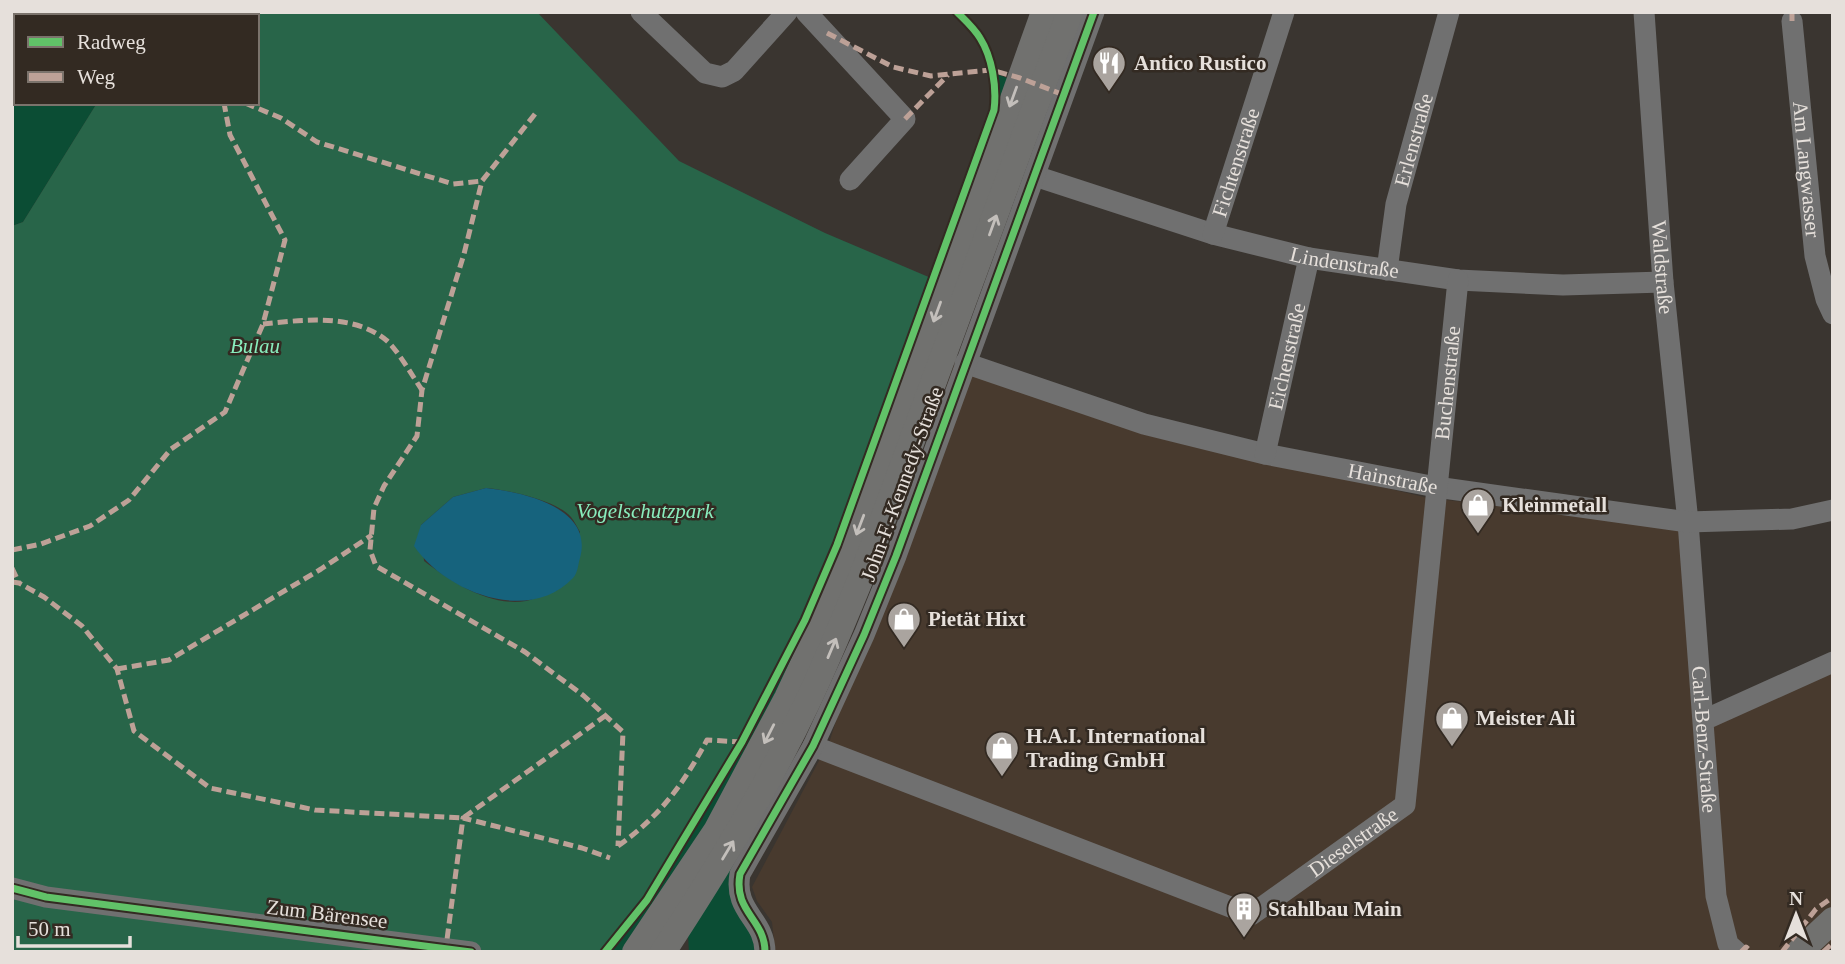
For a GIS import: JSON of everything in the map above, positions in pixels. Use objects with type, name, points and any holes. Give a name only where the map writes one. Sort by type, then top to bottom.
[{"type":"main road","points":[[647,948],[716,831],[782,708],[811,645],[889,447],[1044,12]]},
{"type":"main road","points":[[647,948],[692,908],[731,845],[808,702],[832,649],[865,568],[1070,12]]},
{"type":"main road","points":[[1799,952],[1833,920]]},
{"type":"street","points":[[641,12],[705,73],[722,77],[734,71],[787,12]]},
{"type":"street","points":[[806,12],[905,119],[850,180]]},
{"type":"street","name":"John-F.-Kennedy-Straße","points":[[765,952],[760,931],[740,897],[740,874],[813,746],[864,635],[896,556],[1094,12]]},
{"type":"street","name":"Fichtenstraße","points":[[1213,234],[1284,12]]},
{"type":"street","name":"Erlenstraße","points":[[1387,270],[1396,204],[1449,12]]},
{"type":"street","name":"Waldstraße","points":[[1644,12],[1663,282],[1688,523]]},
{"type":"street","name":"Am Langwasser","points":[[1792,22],[1824,252],[1826,299],[1833,314]]},
{"type":"street","name":"Lindenstraße","points":[[1035,176],[1213,234],[1308,258],[1458,280],[1563,285],[1663,282]]},
{"type":"street","name":"Eichenstraße","points":[[1265,454],[1308,258]]},
{"type":"street","name":"Buchenstraße","points":[[1436,486],[1458,280]]},
{"type":"street","name":"Hainstraße","points":[[965,363],[1129,420],[1265,454],[1436,486],[1688,523],[1768,521],[1817,515],[1833,510]]},
{"type":"street","name":"Dieselstraße","points":[[813,746],[1251,915],[1405,805],[1436,486]]},
{"type":"street","name":"Carl-Benz-Straße","points":[[1688,523],[1716,895],[1728,944],[1737,952]]},
{"type":"street","points":[[1704,719],[1833,662]]},
{"type":"street","name":"Zum Bärensee","points":[[12,888],[46,897],[471,952]]},
{"type":"street","points":[[681,952],[692,908]]},
{"type":"shaded area","points":[[955,362],[1130,427],[1428,498],[1680,526],[1697,694],[1727,720],[1833,669],[1833,946],[1827,952],[773,952],[772,922],[757,901],[752,887],[830,740],[888,555]]},
{"type":"green space","points":[[12,12],[108,12],[14,14],[14,105],[96,105],[23,222],[12,226]]},
{"type":"green space","name":"Bulau","points":[[108,12],[537,12],[679,161],[825,233],[931,278],[827,561],[802,619],[740,736],[647,897],[603,952],[12,952],[12,226],[23,222],[96,105],[259,105],[259,14]],"holes":[[[486,488],[519,494],[564,511],[580,532],[557,590],[526,601],[498,600],[472,591],[424,561],[421,525],[453,497]]]},
{"type":"green space","points":[[994,73],[1012,80],[876,459],[792,673],[749,760],[673,884],[632,945],[624,952],[609,952],[650,902],[746,742],[811,615],[867,475],[996,108]]},
{"type":"green space","points":[[732,860],[756,952],[689,952],[688,935]]},
{"type":"water","points":[[486,488],[535,498],[566,514],[576,526],[581,541],[580,558],[573,578],[555,592],[534,599],[512,601],[466,589],[428,563],[414,546],[421,525],[453,497]]},
{"type":"marked path","points":[[1792,12],[1792,21]]},
{"type":"marked path","points":[[827,33],[893,67],[931,76],[991,70],[1064,95]]},
{"type":"marked path","points":[[905,119],[948,75]]},
{"type":"marked path","points":[[12,550],[41,544],[90,526],[129,500],[171,449],[225,412],[263,324],[285,240],[230,135],[224,105]]},
{"type":"marked path","points":[[250,105],[281,118],[317,142],[453,184],[482,181]]},
{"type":"marked path","points":[[535,114],[482,181],[464,254],[422,390],[417,436],[384,486],[374,508],[370,550],[376,566],[525,652],[584,696],[623,732],[618,846]]},
{"type":"marked path","points":[[263,324],[327,320],[373,331],[386,340],[400,356],[422,390]]},
{"type":"marked path","points":[[117,669],[169,660],[321,569],[372,535]]},
{"type":"marked path","points":[[12,568],[19,583]]},
{"type":"marked path","points":[[12,582],[44,597],[82,626],[117,669],[134,731],[210,788],[315,810],[463,818],[605,716]]},
{"type":"marked path","points":[[618,846],[669,799],[707,740],[742,742]]},
{"type":"marked path","points":[[442,952],[446,947],[463,818],[582,848],[610,858]]},
{"type":"marked path","points":[[1782,952],[1816,909],[1833,897]]},
{"type":"marked path","points":[[1823,952],[1833,943]]},
{"type":"marked path","points":[[1741,952],[1746,947],[1752,952]]},
{"type":"cycle path","points":[[605,952],[647,900],[742,742],[805,620],[837,545],[994,110],[994,82],[988,54],[978,34],[957,12]]},
{"type":"cycle path","points":[[765,952],[760,931],[741,898],[740,874],[813,746],[864,635],[896,556],[1094,12]]},
{"type":"cycle path","points":[[12,888],[46,897],[471,952]]},
{"type":"place","name":"Antico Rustico","points":[[1109,93]]},
{"type":"place","name":"Kleinmetall","points":[[1478,535]]},
{"type":"place","name":"Pietät Hixt","points":[[904,649]]},
{"type":"place","name":"Meister Ali","points":[[1452,748]]},
{"type":"place","name":"H.A.I. International Trading GmbH","points":[[1002,778]]},
{"type":"place","name":"Stahlbau Main","points":[[1244,939]]},
{"type":"park label","name":"Vogelschutzpark","points":[[645,511]]}]
